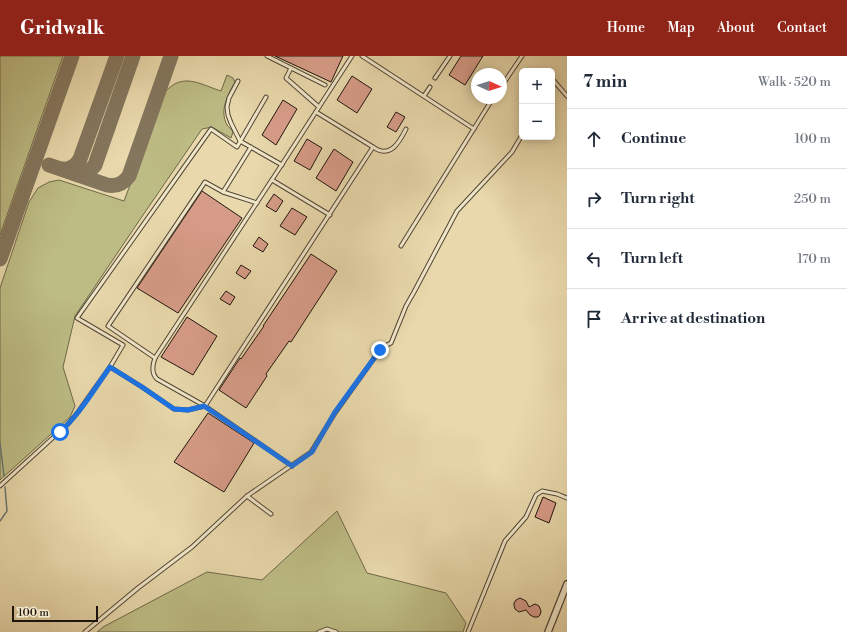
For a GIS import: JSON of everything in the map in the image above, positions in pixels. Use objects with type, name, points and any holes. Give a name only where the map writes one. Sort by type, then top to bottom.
[{"type":"street","points":[[548,632],[567,584]]},
{"type":"lane","points":[[267,56],[325,85]]},
{"type":"lane","points":[[292,466],[204,406],[157,379],[152,371],[152,366],[155,358],[352,56]]},
{"type":"lane","points":[[362,56],[474,128]]},
{"type":"lane","points":[[435,78],[450,56]]},
{"type":"lane","points":[[507,78],[522,56]]},
{"type":"lane","points":[[291,68],[286,78],[319,108]]},
{"type":"lane","points":[[238,81],[229,98],[227,107],[231,123],[240,141],[282,165]]},
{"type":"lane","points":[[555,82],[567,96]]},
{"type":"lane","points":[[424,96],[430,87]]},
{"type":"lane","points":[[0,486],[68,424],[110,367],[123,345],[78,318],[211,129],[237,147],[266,97]]},
{"type":"lane","points":[[401,246],[489,104]]},
{"type":"lane","points":[[316,112],[378,151],[384,152],[395,147],[406,129]]},
{"type":"lane","points":[[85,632],[138,588],[192,547],[247,496],[312,452],[335,412],[380,350],[391,343],[406,306],[457,211],[512,152],[519,140]]},
{"type":"lane","points":[[223,192],[251,147]]},
{"type":"lane","points":[[110,367],[174,409],[188,410],[204,406],[373,147]]},
{"type":"lane","points":[[272,180],[330,215]]},
{"type":"lane","points":[[155,358],[108,326],[205,182],[223,192],[257,202]]},
{"type":"lane","points":[[468,632],[505,541],[526,517],[536,495],[542,491],[567,498]]},
{"type":"lane","points":[[247,496],[271,514]]},
{"type":"lane","points":[[319,632],[327,629],[336,632]]},
{"type":"shaded area","points":[[0,56],[63,56],[0,235]]},
{"type":"shaded area","points":[[227,75],[233,78],[235,82],[227,97],[224,108],[227,125],[233,132],[231,138],[212,127],[202,129],[141,218],[75,316],[63,367],[75,406],[70,417],[0,480],[0,288],[29,202],[38,188],[49,182],[59,180],[124,201],[165,92],[178,82],[185,81],[192,81],[221,91]]},
{"type":"shaded area","points":[[337,511],[367,573],[446,593],[466,623],[463,632],[97,632],[103,627],[207,572],[262,580]]},
{"type":"building","points":[[275,56],[343,56],[331,82]]},
{"type":"building","points":[[461,56],[483,56],[476,68],[471,68],[471,75],[465,85],[449,75]]},
{"type":"building","points":[[352,76],[372,89],[357,113],[337,100]]},
{"type":"building","points":[[283,100],[297,109],[276,145],[262,135]]},
{"type":"building","points":[[396,112],[405,117],[396,132],[387,127]]},
{"type":"building","points":[[307,139],[322,148],[310,170],[294,161]]},
{"type":"building","points":[[334,149],[353,162],[336,191],[316,178]]},
{"type":"building","points":[[202,191],[242,218],[178,313],[137,288]]},
{"type":"building","points":[[274,194],[283,201],[276,212],[266,206]]},
{"type":"building","points":[[292,208],[307,217],[295,235],[280,226]]},
{"type":"building","points":[[259,237],[268,244],[263,252],[253,246]]},
{"type":"building","points":[[311,254],[337,271],[291,342],[289,341],[266,374],[267,376],[246,408],[219,390],[240,358],[241,359],[264,326]]},
{"type":"building","points":[[241,265],[251,271],[245,279],[236,273]]},
{"type":"building","points":[[226,291],[235,297],[230,305],[220,299]]},
{"type":"building","points":[[187,317],[217,336],[193,375],[161,357]]},
{"type":"building","points":[[208,413],[254,443],[224,492],[174,462]]},
{"type":"building","points":[[543,497],[556,503],[549,523],[535,517]]},
{"type":"building","points":[[520,598],[526,601],[529,607],[535,604],[539,606],[541,611],[540,615],[538,617],[534,617],[526,610],[519,612],[515,609],[514,603]]},
{"type":"waterway","points":[[0,443],[4,476]]},
{"type":"waterway","points":[[0,521],[7,511],[5,487]]},
{"type":"taxiway","points":[[0,259],[72,56]]},
{"type":"taxiway","points":[[62,169],[72,167],[77,164],[80,159],[117,56]]},
{"type":"taxiway","points":[[76,174],[87,172],[95,165],[133,56]]},
{"type":"taxiway","points":[[49,165],[107,185],[114,186],[124,181],[129,176],[171,56]]},
{"type":"route","points":[[60,432],[78,412],[110,367],[174,409],[188,410],[204,406],[292,466],[312,452],[335,412],[380,350]]}]
